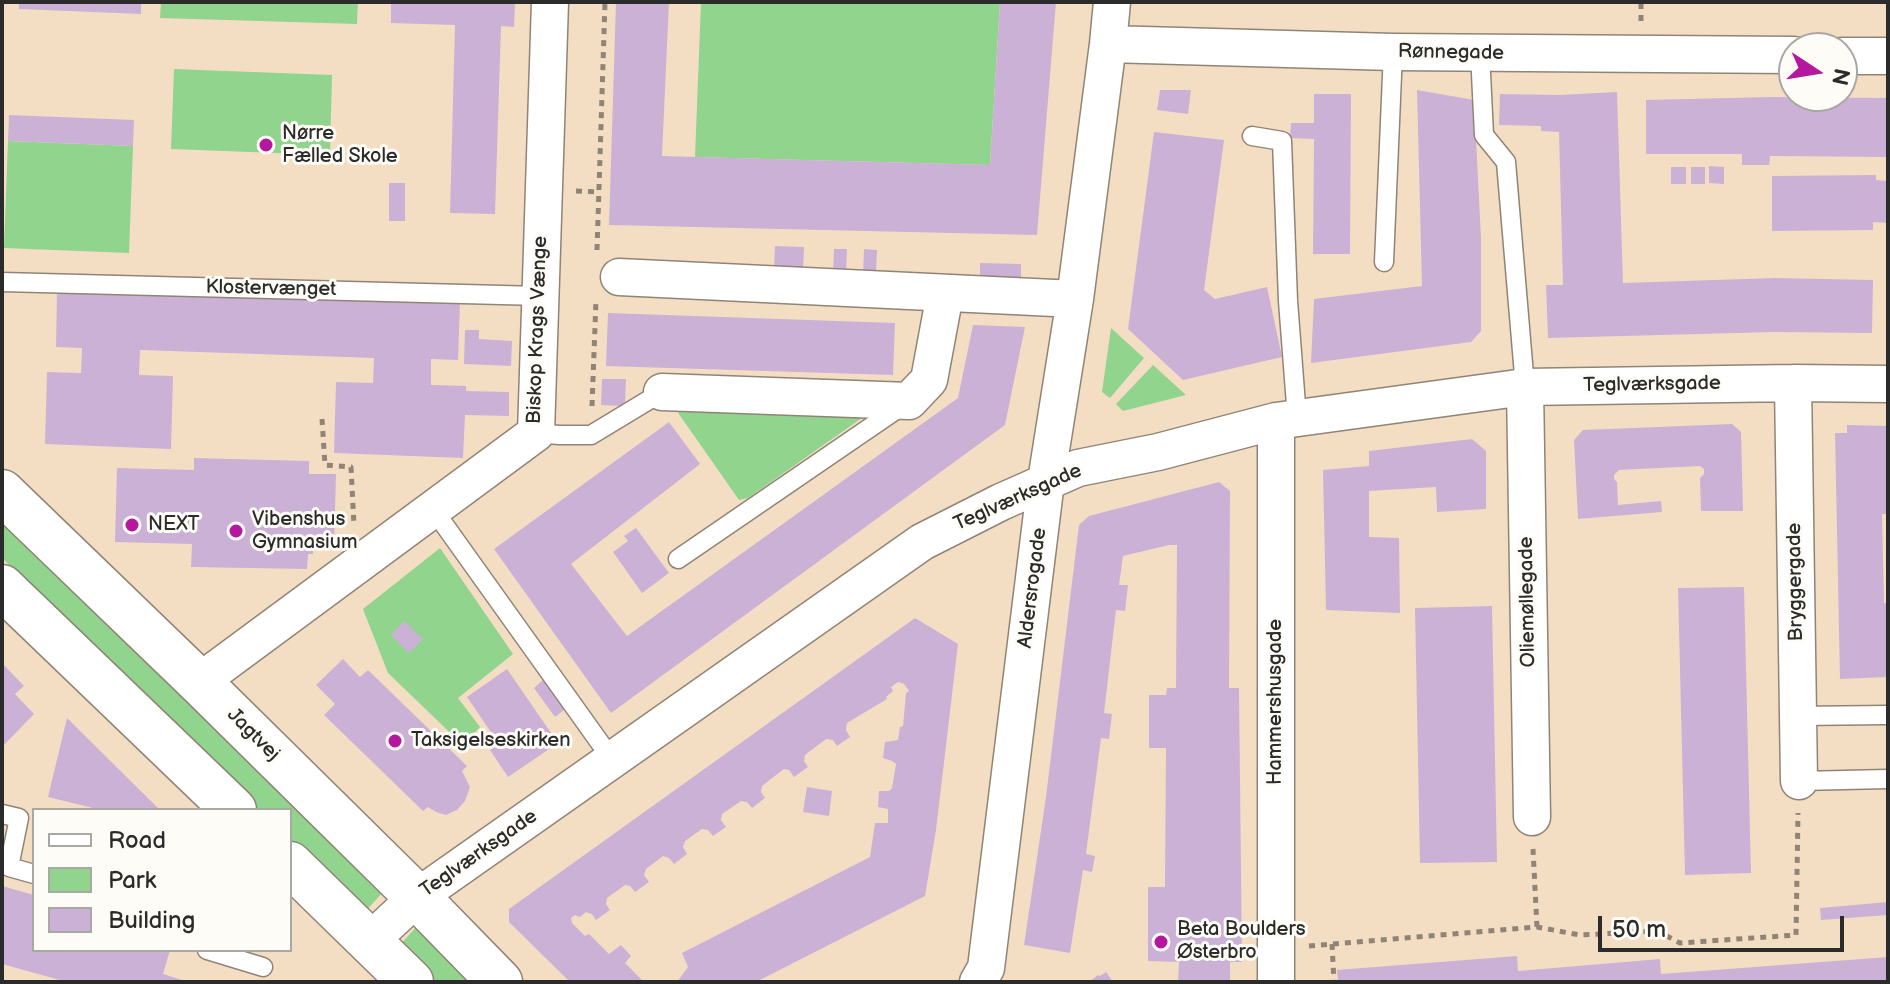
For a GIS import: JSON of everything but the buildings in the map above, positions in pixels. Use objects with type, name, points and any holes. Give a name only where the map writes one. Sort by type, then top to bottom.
[{"type":"street","name":"Biskop Krags Vænge","points":[[199,682],[536,433],[550,2]]},
{"type":"street","name":"Aldersrogade","points":[[978,982],[986,968],[1046,481],[1075,299],[1112,2]]},
{"type":"street","name":"Rønnegade","points":[[1108,44],[1393,52],[1778,55]]},
{"type":"street","points":[[1858,56],[1888,56]]},
{"type":"street","points":[[604,272],[945,294],[1075,299]]},
{"type":"street","points":[[662,392],[909,401],[929,380],[945,294]]},
{"type":"street","name":"Bryggergade","points":[[1793,383],[1799,781]]},
{"type":"street","name":"Teglværksgade","points":[[370,941],[417,897],[922,542],[1078,468],[1287,420],[1525,387],[1888,384]]},
{"type":"street","name":"Oliemøllegade","points":[[1525,387],[1532,817]]},
{"type":"street","name":"Hammershusgade","points":[[1276,966],[1287,420]]},
{"type":"street","name":"Jagtvej","points":[[2,492],[199,682],[500,982]]},
{"type":"street","points":[[2,587],[232,808]]},
{"type":"street","points":[[292,866],[411,982]]},
{"type":"lane","points":[[1384,262],[1393,52]]},
{"type":"lane","points":[[1480,53],[1484,135],[1506,162],[1525,387]]},
{"type":"lane","points":[[1252,136],[1282,141],[1288,301],[1287,420]]},
{"type":"lane","name":"Klostervænget","points":[[2,282],[540,296]]},
{"type":"lane","points":[[536,433],[591,435],[662,392]]},
{"type":"lane","points":[[678,559],[909,401]]},
{"type":"lane","points":[[433,509],[613,761]]},
{"type":"lane","points":[[1797,716],[1888,715]]},
{"type":"lane","points":[[1799,781],[1888,779]]},
{"type":"lane","points":[[2,814],[19,818],[9,867],[32,873]]},
{"type":"lane","points":[[214,952],[263,967]]},
{"type":"path","points":[[591,435],[604,272],[605,2]]},
{"type":"path","points":[[322,419],[325,465],[351,467],[352,519],[362,561]]},
{"type":"path","points":[[1276,966],[1332,944],[1537,927],[1580,935],[1657,931],[1680,943],[1796,935],[1799,781]]},
{"type":"path","points":[[1532,817],[1537,927]]},
{"type":"path","points":[[1332,944],[1334,982]]},
{"type":"green space","points":[[161,2],[358,2],[357,24],[160,18]]},
{"type":"green space","points":[[701,2],[1000,2],[990,165],[695,157]]},
{"type":"green space","points":[[174,69],[332,75],[330,155],[171,149]]},
{"type":"green space","points":[[8,141],[133,146],[129,253],[4,248]]},
{"type":"green space","points":[[1111,328],[1144,358],[1110,398],[1102,392]]},
{"type":"green space","points":[[1153,365],[1186,395],[1123,411],[1116,404]]},
{"type":"green space","points":[[674,407],[869,413],[748,498],[739,500]]},
{"type":"green space","points":[[2,521],[383,892],[364,913],[292,843],[292,808],[257,808],[2,558]]},
{"type":"green space","points":[[440,548],[513,654],[458,698],[480,727],[463,745],[388,673],[363,609]]},
{"type":"green space","points":[[418,925],[475,982],[436,982],[399,946]]},
{"type":"place","name":"Nørre Fælled Skole","points":[[266,145]]},
{"type":"place","name":"NEXT","points":[[132,525]]},
{"type":"place","name":"Vibenshus Gymnasium","points":[[236,531]]},
{"type":"place","name":"Taksigelseskirken","points":[[395,741]]},
{"type":"place","name":"Beta Boulders Østerbro","points":[[1161,942]]}]
